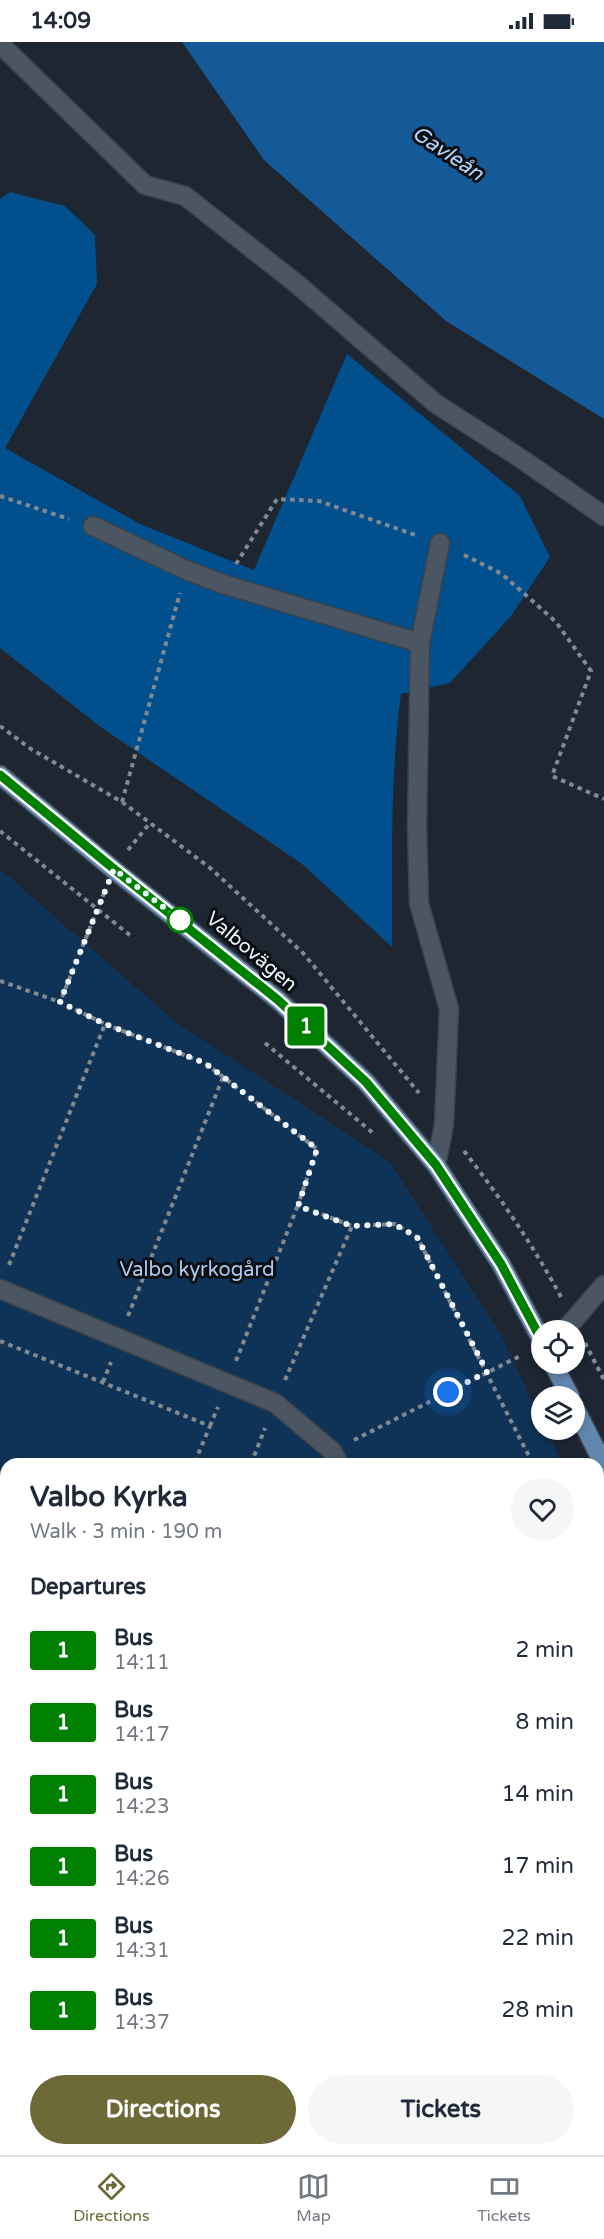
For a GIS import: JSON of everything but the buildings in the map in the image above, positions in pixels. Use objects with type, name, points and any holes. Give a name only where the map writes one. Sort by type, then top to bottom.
[{"type":"main road","name":"Valbovägen","points":[[0,775],[278,1000],[366,1082],[436,1165],[501,1264],[531,1320]]},
{"type":"main road","points":[[585,1428],[600,1458]]},
{"type":"lane","points":[[0,44],[145,185],[185,196],[297,284],[435,403],[604,516]]},
{"type":"lane","points":[[93,526],[186,570],[226,585],[420,643]]},
{"type":"lane","points":[[436,1165],[444,1125],[449,1009],[419,903],[417,826],[420,643],[440,543]]},
{"type":"lane","points":[[573,1320],[604,1285]]},
{"type":"lane","points":[[0,1289],[275,1403],[336,1458]]},
{"type":"path","points":[[0,496],[93,526]]},
{"type":"path","points":[[122,802],[186,570]]},
{"type":"path","points":[[60,1002],[114,869],[150,823]]},
{"type":"path","points":[[0,831],[131,936]]},
{"type":"path","points":[[0,981],[60,1002],[105,1024],[205,1063],[317,1149],[298,1206],[197,1458]]},
{"type":"path","points":[[9,1266],[105,1024]]},
{"type":"path","points":[[265,1043],[377,1136]]},
{"type":"path","points":[[103,1382],[223,1077]]},
{"type":"path","points":[[298,1206],[352,1226],[394,1224],[417,1237],[530,1458]]},
{"type":"path","points":[[253,1458],[352,1226]]},
{"type":"path","points":[[0,1341],[210,1426]]},
{"type":"path","points":[[516,1345],[527,1366]]},
{"type":"path","points":[[585,1350],[604,1380]]},
{"type":"path","points":[[336,1458],[487,1372],[522,1355]]},
{"type":"green space","name":"Valbo kyrkogård","points":[[0,869],[176,1022],[390,1162],[501,1335],[531,1399],[531,1440],[551,1440],[560,1458],[0,1458]]},
{"type":"shaded area","points":[[10,192],[65,206],[95,235],[97,284],[5,448],[140,524],[254,570],[347,354],[520,496],[550,557],[511,616],[450,683],[401,694],[393,789],[392,947],[302,864],[102,728],[0,648],[0,199]]},
{"type":"water","name":"Gavleån","points":[[182,42],[604,42],[604,419],[446,321],[264,160]]},
{"type":"bus line","name":"1","points":[[0,775],[278,1000],[366,1082],[436,1165],[501,1264],[531,1320]]},
{"type":"route","points":[[180,920],[114,869],[60,1002],[105,1024],[205,1063],[317,1149],[298,1206],[352,1226],[394,1224],[417,1237],[487,1372],[448,1392]]}]
